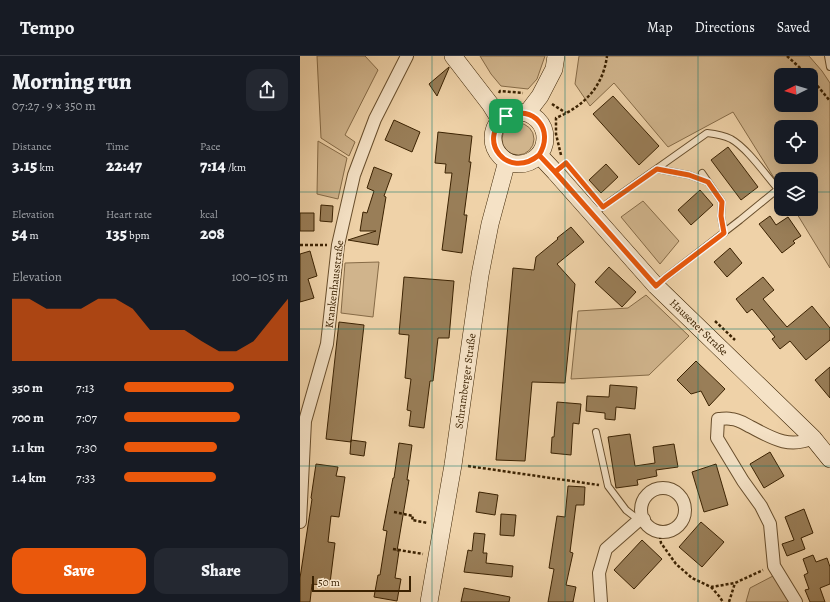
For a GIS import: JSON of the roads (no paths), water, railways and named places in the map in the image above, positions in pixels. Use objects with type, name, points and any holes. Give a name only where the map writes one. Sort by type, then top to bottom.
[{"type":"main road","points":[[453,56],[490,104],[500,120]]},
{"type":"main road","points":[[527,113],[540,96],[554,69],[556,56]]},
{"type":"main road","points":[[513,113],[527,113],[534,116],[543,128],[545,142],[539,155],[532,161],[524,164],[515,164],[500,156],[493,142],[493,134],[500,120],[506,116],[513,113]]},
{"type":"main road","name":"Hausener Straße","points":[[539,155],[656,286],[813,438],[830,459]]},
{"type":"main road","name":"Schramberger Straße","points":[[429,602],[453,465],[480,275],[490,224],[507,161]]},
{"type":"street","name":"Krankenhausstraße","points":[[300,522],[305,421],[327,344],[338,245],[354,175],[375,119],[408,56]]},
{"type":"street","points":[[300,403],[305,421]]},
{"type":"street","points":[[796,602],[774,566],[770,524],[761,506],[739,475],[717,438],[718,419],[731,419],[741,422],[775,440],[791,443],[803,442],[813,438]]},
{"type":"street","points":[[601,602],[599,573],[606,549],[641,520],[642,505],[649,493],[656,489],[670,489],[676,492],[684,502],[685,515],[678,526],[672,530],[659,531],[653,529],[641,520]]},
{"type":"lane","points":[[828,56],[830,67]]},
{"type":"lane","points":[[592,214],[707,133],[718,134],[732,139],[749,154],[778,189],[656,286]]},
{"type":"lane","points":[[657,169],[689,175],[708,182]]},
{"type":"lane","points":[[702,173],[722,202],[721,216],[724,233]]},
{"type":"lane","points":[[596,432],[608,486],[626,510],[641,520]]}]
